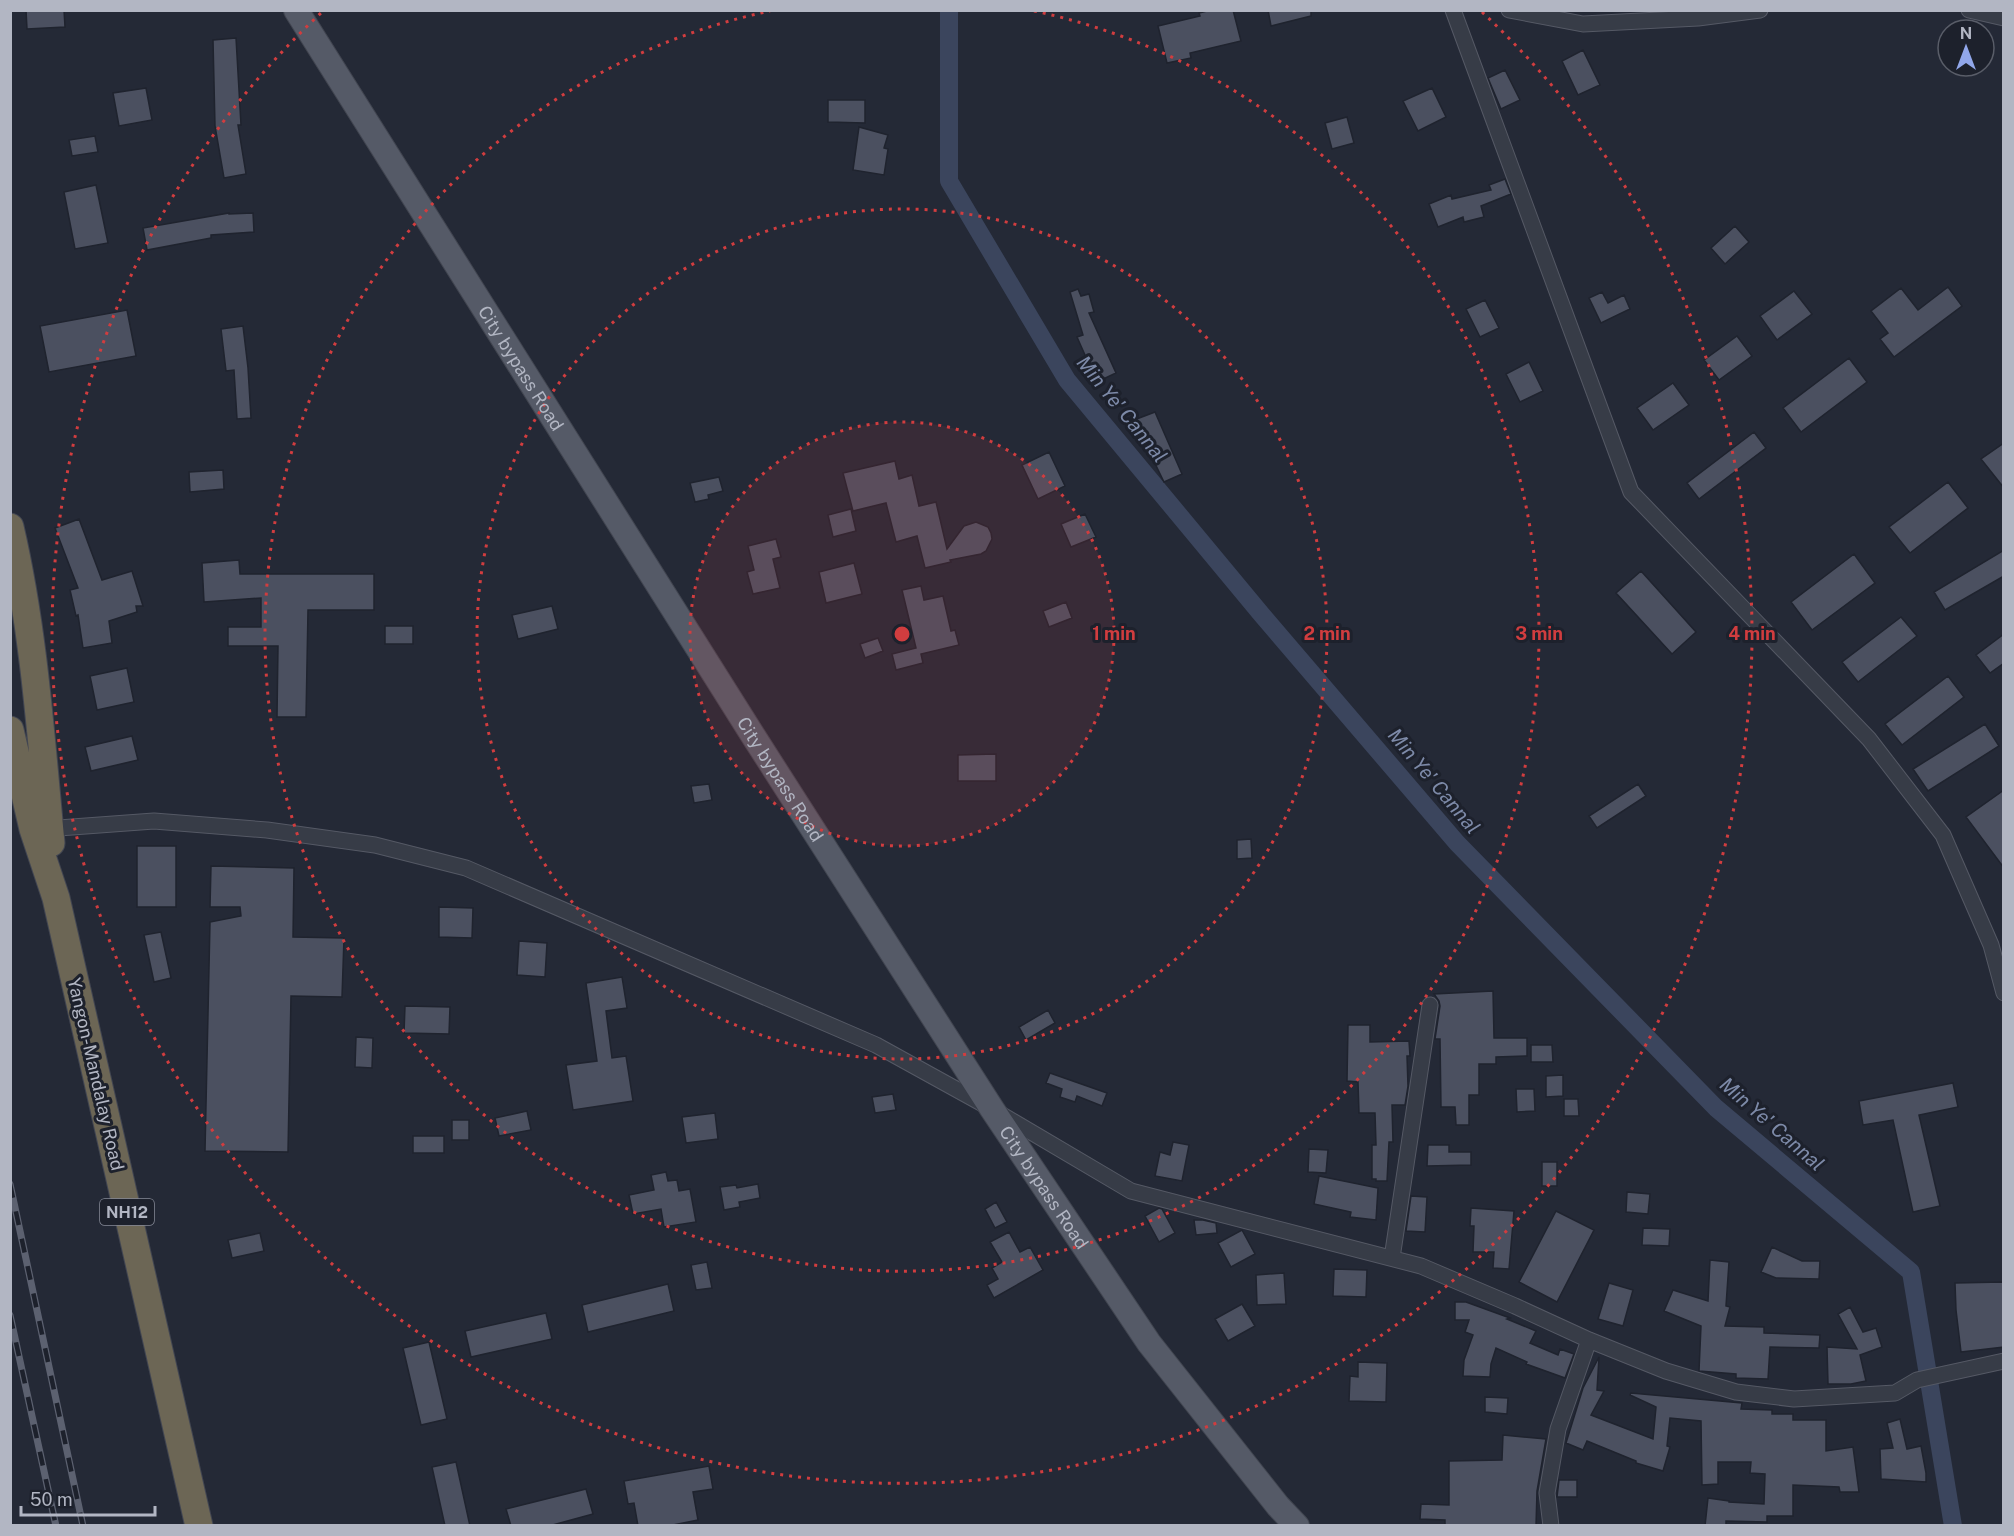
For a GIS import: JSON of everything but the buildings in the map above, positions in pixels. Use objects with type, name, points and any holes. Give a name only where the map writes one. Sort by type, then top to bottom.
[{"type":"highway","name":"NH12","points":[[10,527],[22,576],[38,705],[41,829]]},
{"type":"highway","name":"NH12","points":[[10,730],[41,829]]},
{"type":"highway","name":"Yangon-Mandalay Road","points":[[41,829],[199,1526]]},
{"type":"main road","name":"City bypass Road","points":[[296,10],[752,734],[992,1109],[1149,1343],[1278,1506],[1297,1526]]},
{"type":"street","points":[[1453,10],[1631,492],[1869,739],[1943,835],[1991,945],[2004,993]]},
{"type":"street","points":[[1509,10],[1583,24],[1698,18],[1760,10]]},
{"type":"street","points":[[1969,10],[2004,18]]},
{"type":"street","points":[[41,829],[153,821],[267,830],[375,845],[466,868],[876,1045],[992,1109],[1131,1191],[1421,1266],[1589,1340],[1666,1371],[1736,1392],[1794,1399],[1894,1393],[1917,1380],[2004,1361]]},
{"type":"street","points":[[1392,1258],[1430,1005]]},
{"type":"street","points":[[1551,1526],[1547,1493],[1558,1429],[1589,1340]]},
{"type":"waterway","name":"Min Ye' Cannal","points":[[949,10],[949,181],[1067,380],[1262,615],[1457,843],[1716,1108],[1911,1272],[1953,1526]]},
{"type":"railway","points":[[10,1184],[83,1526]]},
{"type":"railway","points":[[10,1315],[56,1526]]}]
